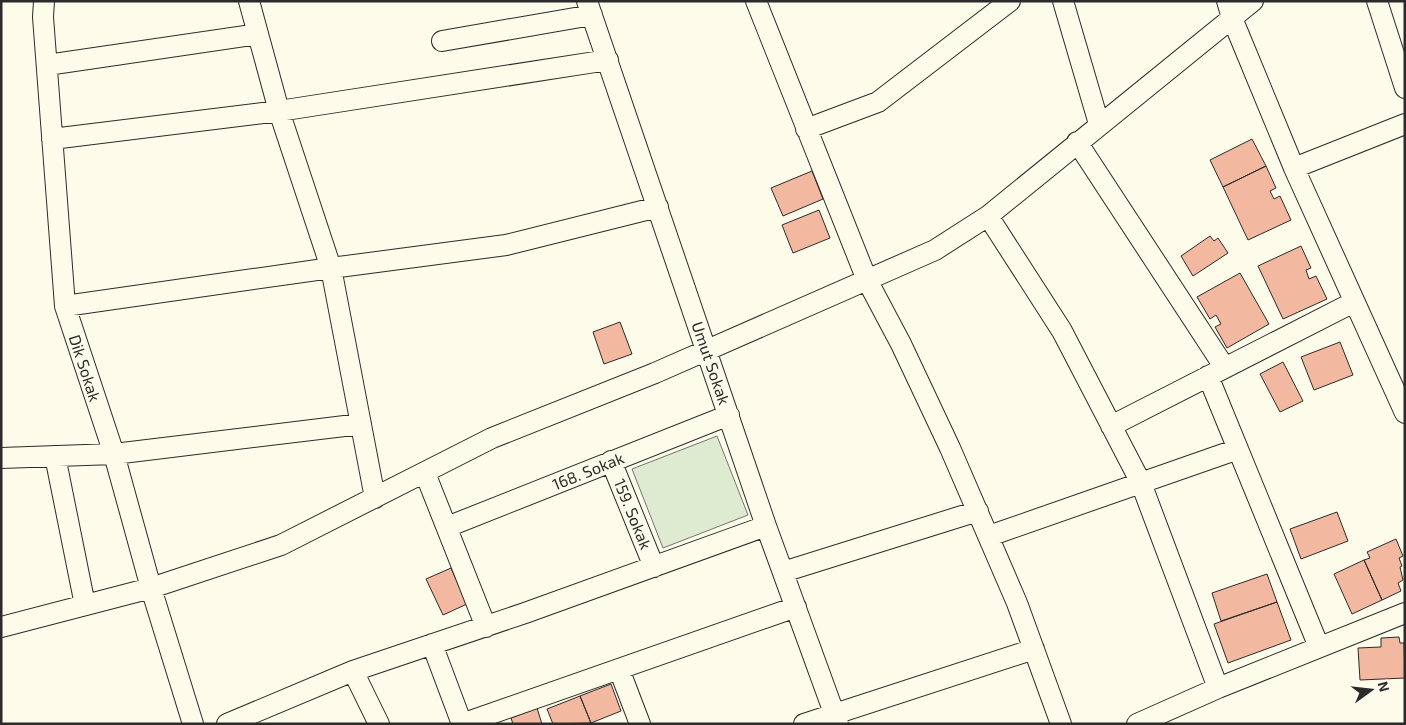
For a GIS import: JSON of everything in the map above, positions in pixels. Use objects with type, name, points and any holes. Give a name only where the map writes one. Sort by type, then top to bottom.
[{"type":"street","name":"Dik Sokak","points":[[44,1],[65,306],[114,454],[151,588],[192,724]]},
{"type":"street","points":[[249,1],[279,111],[331,268],[376,498]]},
{"type":"street","points":[[756,1],[867,280],[901,344],[978,511],[1017,603],[1060,724]]},
{"type":"street","points":[[806,129],[878,102],[1010,1]]},
{"type":"street","points":[[1063,1],[1099,124]]},
{"type":"street","points":[[1,627],[151,588],[282,544],[492,438],[706,350],[935,250],[988,216],[1099,124],[1230,10],[1254,1]]},
{"type":"street","points":[[1377,1],[1405,88]]},
{"type":"street","points":[[442,41],[590,8]]},
{"type":"street","name":"Umut Sokak","points":[[590,8],[766,526],[836,718]]},
{"type":"street","points":[[1230,10],[1294,168],[1405,413]]},
{"type":"street","points":[[47,65],[258,34]]},
{"type":"street","points":[[52,139],[279,111],[608,60]]},
{"type":"street","points":[[1294,168],[1405,124]]},
{"type":"street","points":[[1077,142],[1216,372],[1238,449],[1319,648]]},
{"type":"street","points":[[65,306],[506,245],[658,207]]},
{"type":"street","points":[[988,216],[1062,330],[1142,483],[1218,688]]},
{"type":"street","points":[[1112,426],[1354,302]]},
{"type":"street","name":"168. Sokak","points":[[447,527],[728,414]]},
{"type":"street","points":[[1,458],[114,454],[361,424]]},
{"type":"street","points":[[988,536],[1238,449]]},
{"type":"street","points":[[55,456],[85,605]]},
{"type":"street","name":"159. Sokak","points":[[611,461],[654,567]]},
{"type":"street","points":[[425,472],[486,627]]},
{"type":"street","points":[[783,572],[978,511]]},
{"type":"street","points":[[227,724],[353,671],[486,627],[766,526]]},
{"type":"street","points":[[432,644],[462,724],[796,607]]},
{"type":"street","points":[[1137,724],[1218,688],[1405,613]]},
{"type":"street","points":[[804,724],[836,718],[1034,649]]},
{"type":"street","points":[[619,668],[640,724]]},
{"type":"street","points":[[353,671],[378,724]]},
{"type":"green space","points":[[717,436],[748,515],[663,548],[632,469]]},
{"type":"building","points":[[1252,139],[1266,166],[1223,187],[1210,160]]},
{"type":"building","points":[[1266,166],[1276,188],[1270,191],[1274,199],[1280,196],[1291,220],[1248,240],[1223,187]]},
{"type":"building","points":[[812,171],[823,199],[783,216],[771,188]]},
{"type":"building","points":[[819,210],[830,238],[793,253],[782,225]]},
{"type":"building","points":[[1210,236],[1214,241],[1218,238],[1228,253],[1193,276],[1181,256]]},
{"type":"building","points":[[1301,246],[1311,268],[1306,270],[1309,279],[1316,276],[1327,299],[1283,319],[1258,266]]},
{"type":"building","points":[[1240,273],[1269,324],[1227,348],[1215,327],[1221,324],[1216,315],[1210,319],[1197,297]]},
{"type":"building","points":[[620,322],[632,354],[604,364],[593,332]]},
{"type":"building","points":[[1340,342],[1353,375],[1314,390],[1301,357]]},
{"type":"building","points":[[1283,362],[1303,401],[1280,412],[1260,374]]},
{"type":"building","points":[[1337,512],[1348,541],[1301,559],[1290,529]]},
{"type":"building","points":[[1396,539],[1403,556],[1399,558],[1402,566],[1400,567],[1403,580],[1398,583],[1401,591],[1382,600],[1364,560],[1370,558],[1367,552]]},
{"type":"building","points":[[1364,560],[1382,600],[1352,614],[1334,574]]},
{"type":"building","points":[[451,568],[467,604],[443,615],[426,579]]},
{"type":"building","points":[[1267,574],[1277,602],[1221,621],[1212,593]]},
{"type":"building","points":[[1277,602],[1291,640],[1228,663],[1214,624]]},
{"type":"building","points":[[1399,637],[1400,643],[1404,643],[1405,678],[1360,680],[1358,648],[1381,647],[1381,638]]},
{"type":"building","points":[[611,684],[621,711],[591,723],[580,696]]},
{"type":"building","points":[[580,696],[591,723],[553,724],[547,709]]},
{"type":"building","points":[[537,708],[542,724],[513,724],[511,718]]}]
